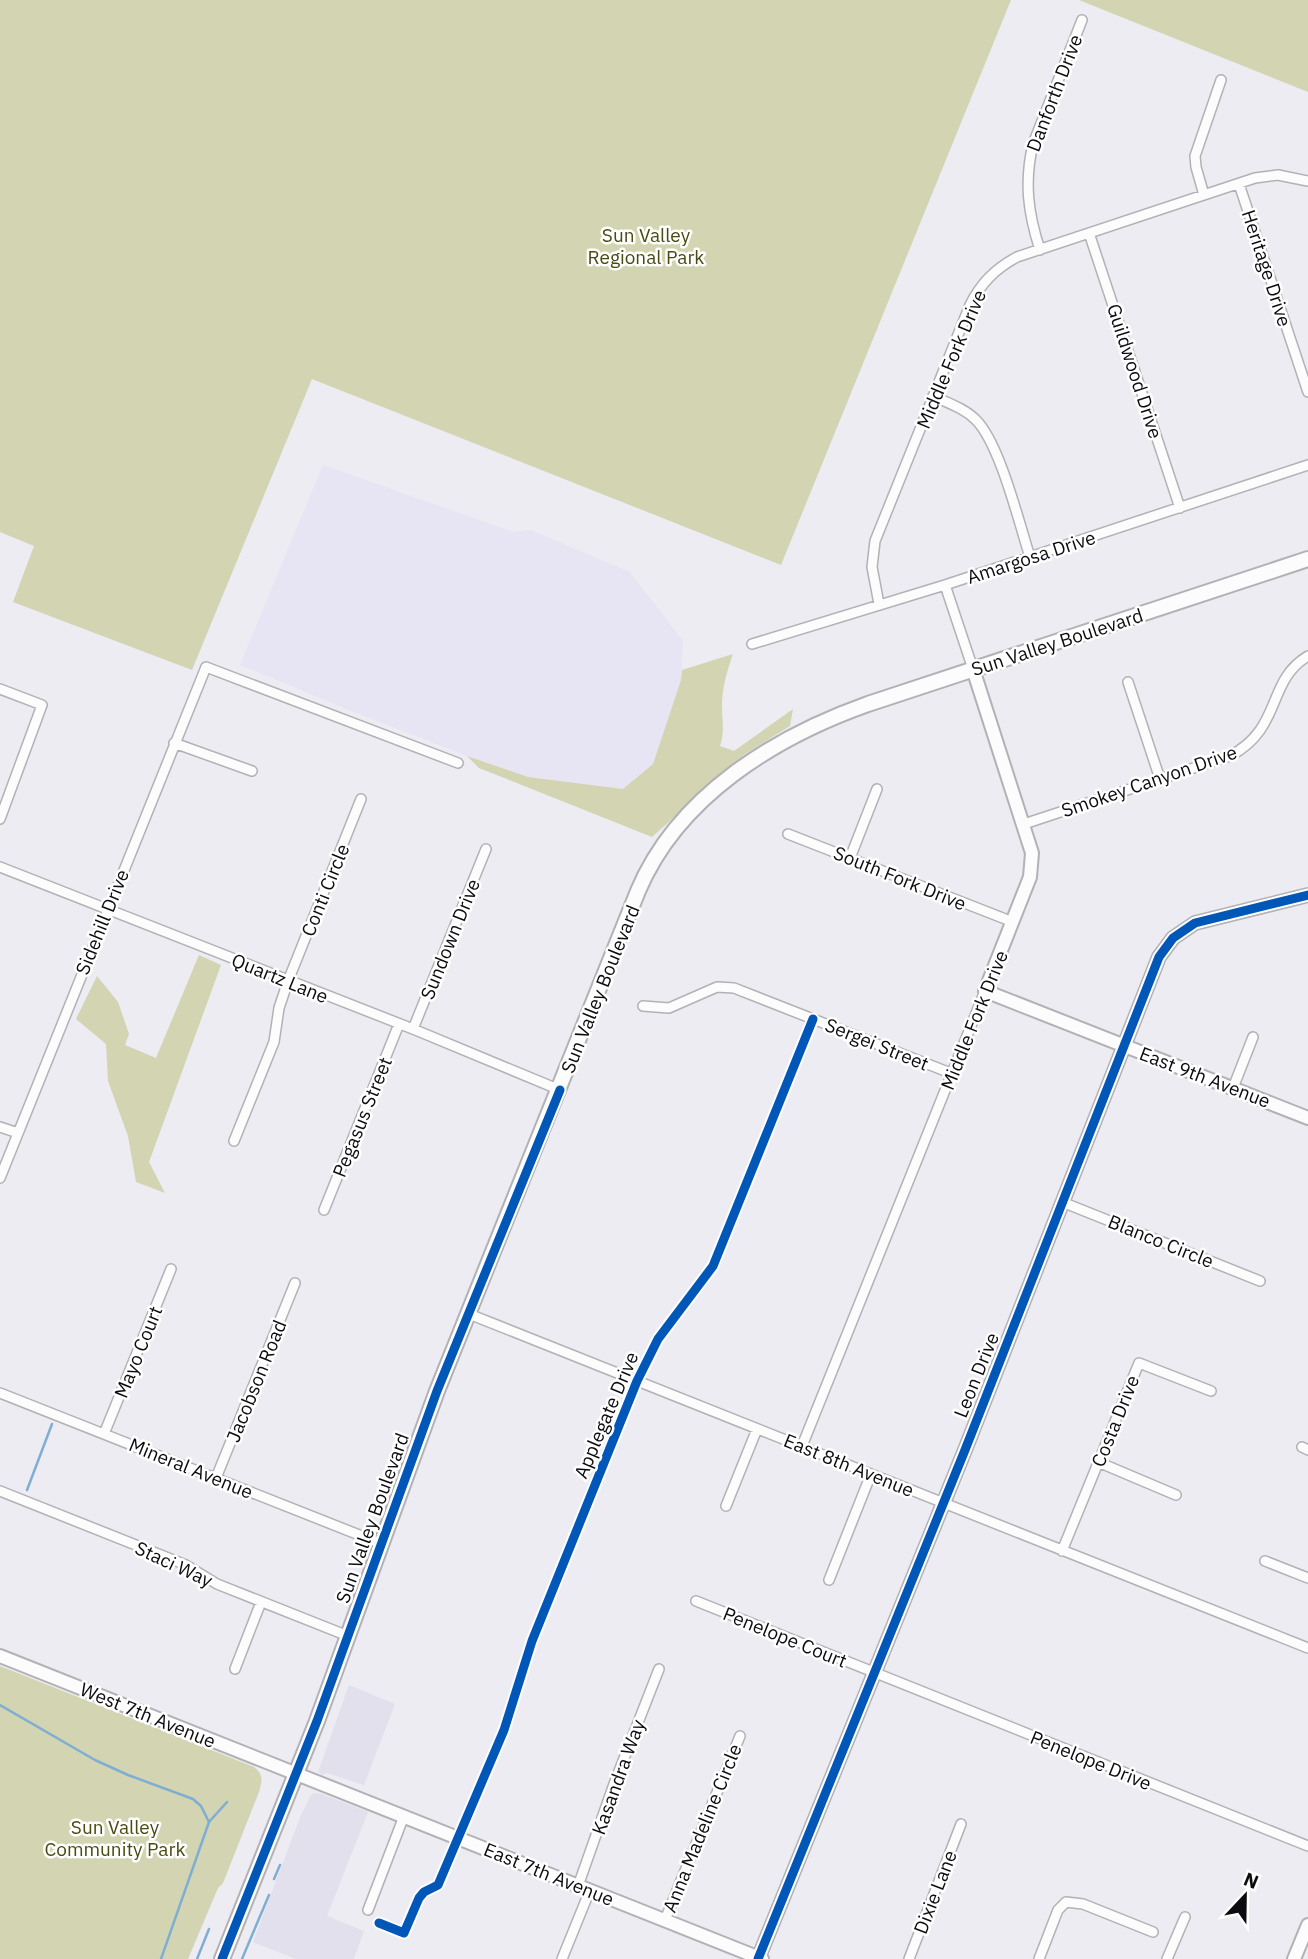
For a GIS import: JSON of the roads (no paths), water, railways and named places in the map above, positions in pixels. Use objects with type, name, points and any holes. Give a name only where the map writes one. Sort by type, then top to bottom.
[{"type":"main road","name":"Sun Valley Boulevard","points":[[222,1959],[297,1774],[423,1427],[644,878],[661,847],[684,819],[726,781],[791,736],[839,714],[1308,559]]},
{"type":"street","name":"Danforth Drive","points":[[1040,250],[1028,210],[1029,161],[1033,144],[1082,20]]},
{"type":"street","points":[[1204,195],[1195,156],[1221,79]]},
{"type":"street","name":"Middle Fork Drive","points":[[879,604],[872,567],[875,541],[976,292],[994,272],[1006,263],[1040,250],[1239,184],[1278,175],[1308,181]]},
{"type":"street","name":"Heritage Drive","points":[[1239,184],[1308,392]]},
{"type":"street","name":"Guildwood Drive","points":[[1089,233],[1180,508]]},
{"type":"street","points":[[933,396],[967,413],[985,431],[995,451],[1030,557]]},
{"type":"street","name":"Amargosa Drive","points":[[752,644],[945,585],[1308,466]]},
{"type":"street","name":"Middle Fork Drive","points":[[802,1446],[953,1074],[1013,922],[1032,865],[1032,853],[1024,824],[945,585]]},
{"type":"street","name":"Smokey Canyon Drive","points":[[1024,824],[1230,756],[1251,743],[1267,723],[1289,672],[1308,656]]},
{"type":"street","name":"Sidehill Drive","points":[[0,1178],[206,667],[458,763]]},
{"type":"street","points":[[1128,682],[1160,779]]},
{"type":"street","points":[[0,689],[42,705],[0,819]]},
{"type":"street","points":[[174,743],[252,771]]},
{"type":"street","points":[[850,858],[877,789]]},
{"type":"street","name":"Conti Circle","points":[[234,1141],[274,1042],[279,1008],[288,982],[361,799]]},
{"type":"street","name":"South Fork Drive","points":[[788,834],[1013,922]]},
{"type":"street","name":"Sundown Drive","points":[[413,1029],[486,849]]},
{"type":"street","name":"Quartz Lane","points":[[0,867],[413,1029],[560,1090]]},
{"type":"street","name":"Leon Drive","points":[[760,1959],[1159,957],[1184,929],[1206,919],[1308,895]]},
{"type":"street","name":"Sergei Street","points":[[643,1006],[678,1006],[709,990],[725,987],[953,1074]]},
{"type":"street","name":"East 9th Avenue","points":[[985,991],[1308,1118]]},
{"type":"street","name":"Applegate Drive","points":[[379,1923],[404,1933],[419,1898],[424,1892],[438,1885],[460,1839],[510,1714],[532,1641],[637,1381],[658,1339],[713,1266],[813,1019]]},
{"type":"street","name":"Pegasus Street","points":[[324,1210],[399,1024]]},
{"type":"street","points":[[1233,1088],[1253,1038]]},
{"type":"street","points":[[0,1127],[18,1133]]},
{"type":"street","name":"Blanco Circle","points":[[1062,1202],[1261,1281]]},
{"type":"street","name":"Mayo Court","points":[[104,1434],[171,1269]]},
{"type":"street","name":"Jacobson Road","points":[[216,1478],[295,1283]]},
{"type":"street","name":"East 8th Avenue","points":[[469,1314],[1308,1648]]},
{"type":"street","name":"Costa Drive","points":[[1062,1551],[1139,1363],[1211,1391]]},
{"type":"street","name":"Mineral Avenue","points":[[0,1393],[382,1544]]},
{"type":"street","points":[[726,1506],[757,1429]]},
{"type":"street","points":[[1098,1462],[1176,1495]]},
{"type":"street","points":[[829,1580],[871,1474]]},
{"type":"street","name":"Staci Way","points":[[0,1491],[186,1565],[217,1584],[348,1636]]},
{"type":"street","points":[[1265,1561],[1308,1578]]},
{"type":"street","name":"Penelope Court","points":[[696,1601],[874,1674]]},
{"type":"street","points":[[235,1669],[261,1602]]},
{"type":"street","name":"West 7th Avenue","points":[[0,1656],[297,1774]]},
{"type":"street","name":"Kasandra Way","points":[[564,1958],[614,1784],[659,1669]]},
{"type":"street","name":"Penelope Drive","points":[[874,1674],[1308,1846]]},
{"type":"street","name":"Anna Madeline Circle","points":[[664,1920],[740,1736]]},
{"type":"street","name":"East 7th Avenue","points":[[297,1774],[760,1959]]},
{"type":"street","points":[[368,1910],[404,1816]]},
{"type":"street","name":"Dixie Lane","points":[[909,1959],[961,1824]]},
{"type":"street","points":[[1039,1959],[1058,1910],[1066,1902],[1083,1904],[1153,1932]]},
{"type":"street","points":[[1167,1959],[1185,1917]]},
{"type":"street","points":[[1294,1959],[1308,1925]]},
{"type":"waterway","points":[[27,1490],[52,1424]]},
{"type":"waterway","points":[[0,1705],[95,1760],[193,1799],[201,1806],[209,1822]]},
{"type":"waterway","points":[[161,1959],[209,1822],[227,1802]]},
{"type":"waterway","points":[[274,1879],[280,1865]]},
{"type":"waterway","points":[[242,1959],[269,1895]]},
{"type":"waterway","points":[[197,1959],[209,1929]]},
{"type":"park label","name":"Sun Valley Regional Park","points":[[646,246]]},
{"type":"park label","name":"Sun Valley Community Park","points":[[115,1838]]}]
